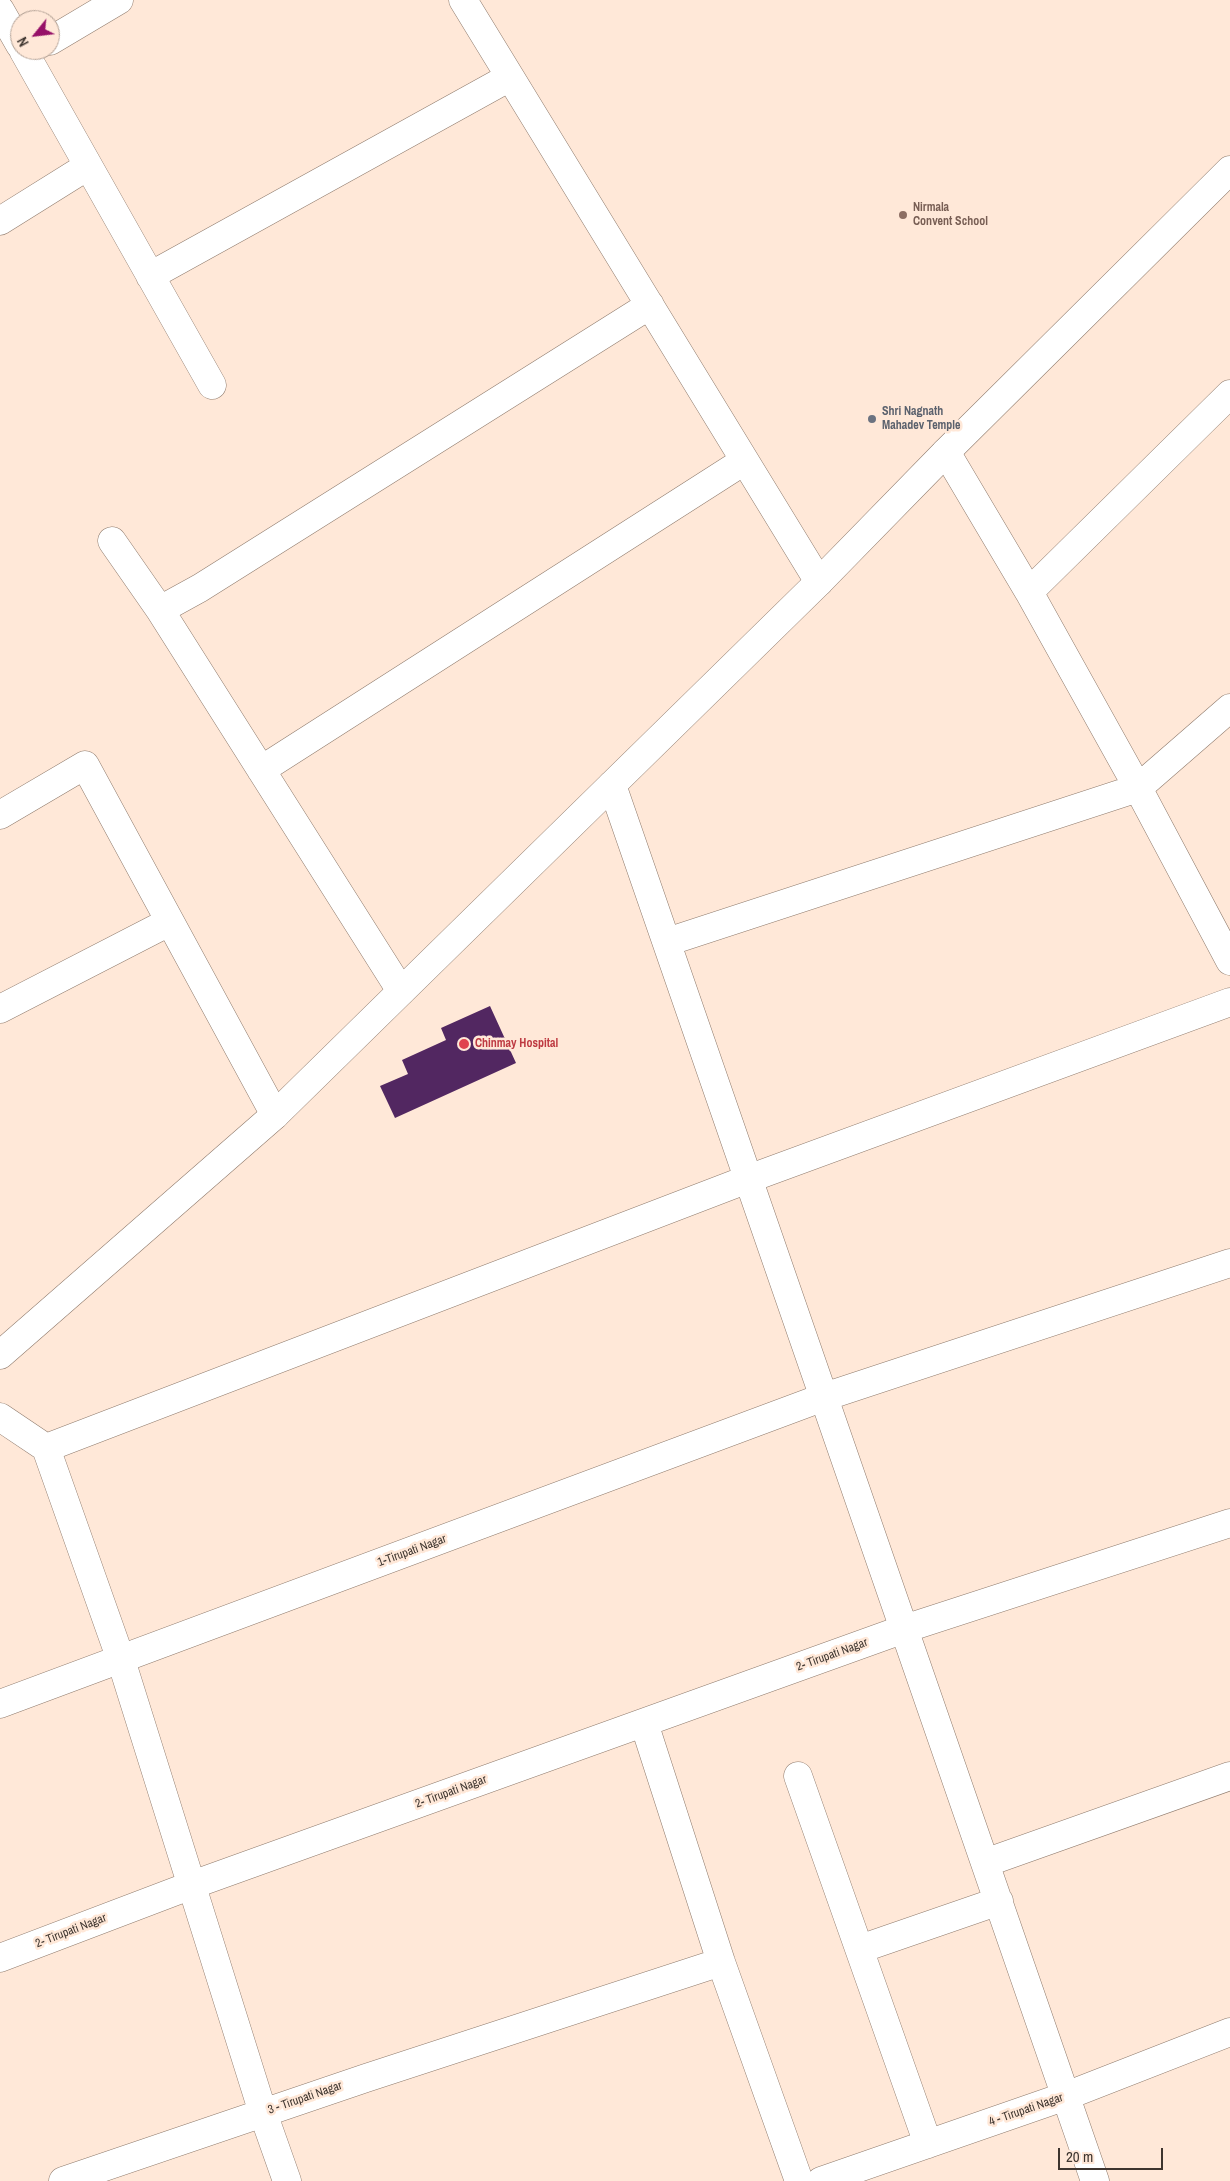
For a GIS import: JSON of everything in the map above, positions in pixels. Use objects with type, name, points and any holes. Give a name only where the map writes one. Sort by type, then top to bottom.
[{"type":"street","points":[[60,35],[120,0]]},
{"type":"street","points":[[463,0],[819,582]]},
{"type":"street","points":[[0,10],[10,25]]},
{"type":"street","points":[[31,60],[88,166],[212,385]]},
{"type":"street","points":[[150,276],[510,77]]},
{"type":"street","points":[[0,221],[88,166]]},
{"type":"street","points":[[0,1355],[274,1115],[819,582],[946,452],[1230,170]]},
{"type":"street","points":[[160,610],[200,588],[650,305]]},
{"type":"street","points":[[1029,592],[1230,394]]},
{"type":"street","points":[[946,452],[1029,592],[1138,788],[1230,961]]},
{"type":"street","points":[[261,770],[744,460]]},
{"type":"street","points":[[112,540],[160,610],[401,991]]},
{"type":"street","points":[[667,942],[1138,788],[1230,708]]},
{"type":"street","points":[[0,815],[85,765],[274,1115]]},
{"type":"street","points":[[612,785],[1095,2181]]},
{"type":"street","points":[[0,1009],[169,922]]},
{"type":"street","points":[[46,1448],[748,1179],[1230,1002]]},
{"type":"street","name":"1-Tirupati Nagar","points":[[0,1704],[824,1397],[1230,1263]]},
{"type":"street","points":[[0,1417],[46,1448],[121,1660],[263,2112],[287,2181]]},
{"type":"street","name":"2- Tirupati Nagar","points":[[0,1958],[192,1885],[904,1629],[1226,1531]]},
{"type":"street","points":[[644,1723],[721,1962],[799,2181]]},
{"type":"street","points":[[798,1776],[928,2144]]},
{"type":"street","points":[[985,1863],[1230,1776]]},
{"type":"street","points":[[860,1949],[998,1901]]},
{"type":"street","name":"3 - Tirupati Nagar","points":[[63,2181],[263,2112],[721,1962]]},
{"type":"street","name":"4 - Tirupati Nagar","points":[[821,2181],[1066,2096],[1230,2032]]},
{"type":"building","points":[[490,1006],[516,1063],[395,1118],[380,1086],[408,1074],[402,1060],[446,1040],[441,1028]]},
{"type":"place","name":"Nirmala Convent School","points":[[903,215]]},
{"type":"place","name":"Shri Nagnath Mahadev Temple","points":[[872,419]]},
{"type":"place","name":"Chinmay Hospital","points":[[464,1044]]}]
